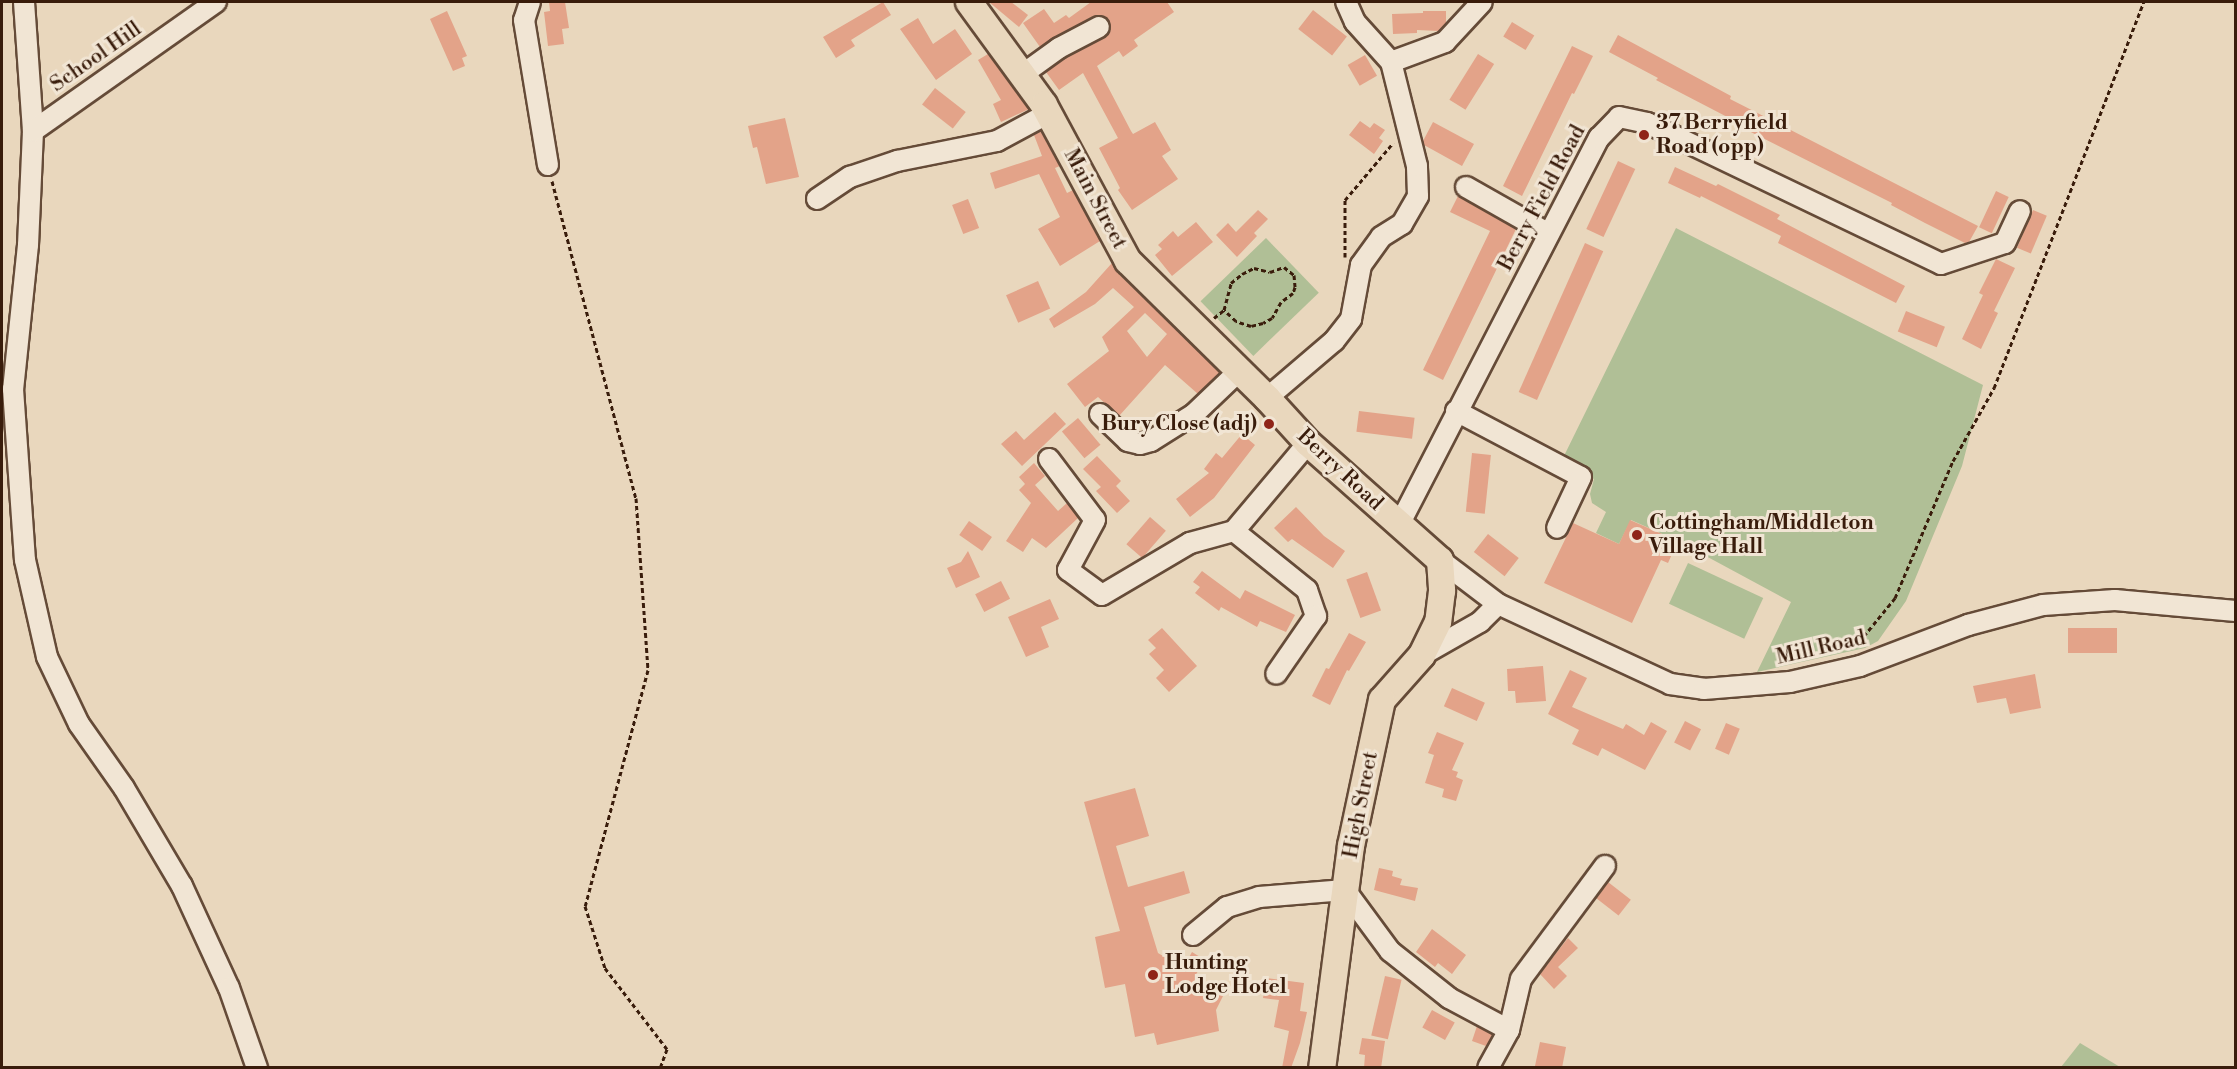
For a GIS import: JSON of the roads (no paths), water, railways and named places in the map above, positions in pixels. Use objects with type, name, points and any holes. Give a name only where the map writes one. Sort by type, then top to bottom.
[{"type":"main road","name":"Main Street","points":[[969,2],[1023,74],[1048,113],[1128,261],[1242,374]]},
{"type":"main road","name":"Berry Road","points":[[1242,374],[1308,443],[1440,560]]},
{"type":"main road","name":"High Street","points":[[1322,1068],[1351,846],[1382,700],[1422,655],[1438,622],[1442,591],[1440,560]]},
{"type":"street","points":[[24,2],[33,131],[28,245],[13,389],[25,560],[47,657],[79,723],[124,788],[182,886],[229,988],[257,1068]]},
{"type":"street","name":"School Hill","points":[[33,131],[216,2]]},
{"type":"street","points":[[530,2],[524,20],[548,165]]},
{"type":"street","points":[[1267,398],[1334,341],[1352,319],[1361,265],[1381,237],[1402,224],[1418,196],[1417,166],[1391,62],[1355,22],[1346,2]]},
{"type":"street","points":[[1391,62],[1444,42],[1482,2]]},
{"type":"street","points":[[1023,74],[1059,48],[1099,27]]},
{"type":"street","points":[[816,199],[850,177],[897,161],[997,141],[1048,113]]},
{"type":"street","name":"Berry Field Road","points":[[1399,525],[1599,138],[1619,117],[1647,123],[1941,264],[2005,243],[2020,211]]},
{"type":"street","points":[[1466,187],[1549,234]]},
{"type":"street","points":[[1100,414],[1128,441],[1140,444],[1151,441],[1194,414],[1242,374]]},
{"type":"street","points":[[1456,411],[1581,477],[1557,528]]},
{"type":"street","points":[[1049,459],[1095,520],[1068,570],[1102,595],[1190,543],[1234,531],[1308,443]]},
{"type":"street","points":[[1234,531],[1307,590],[1316,616],[1276,674]]},
{"type":"street","name":"Mill Road","points":[[1440,560],[1498,604],[1670,684],[1704,689],[1790,682],[1860,666],[1968,626],[2043,604],[2115,600],[2235,611]]},
{"type":"street","points":[[1422,655],[1480,621],[1498,604]]},
{"type":"street","points":[[1488,1068],[1509,1030],[1521,979],[1605,866]]},
{"type":"street","points":[[1192,935],[1227,907],[1259,897],[1345,890],[1390,951],[1449,998],[1509,1030]]},
{"type":"place","name":"37 Berryfield Road (opp)","points":[[1644,135]]},
{"type":"place","name":"Bury Close (adj)","points":[[1269,424]]},
{"type":"place","name":"Cottingham/Middleton Village Hall","points":[[1637,535]]},
{"type":"place","name":"Hunting Lodge Hotel","points":[[1153,975]]}]
